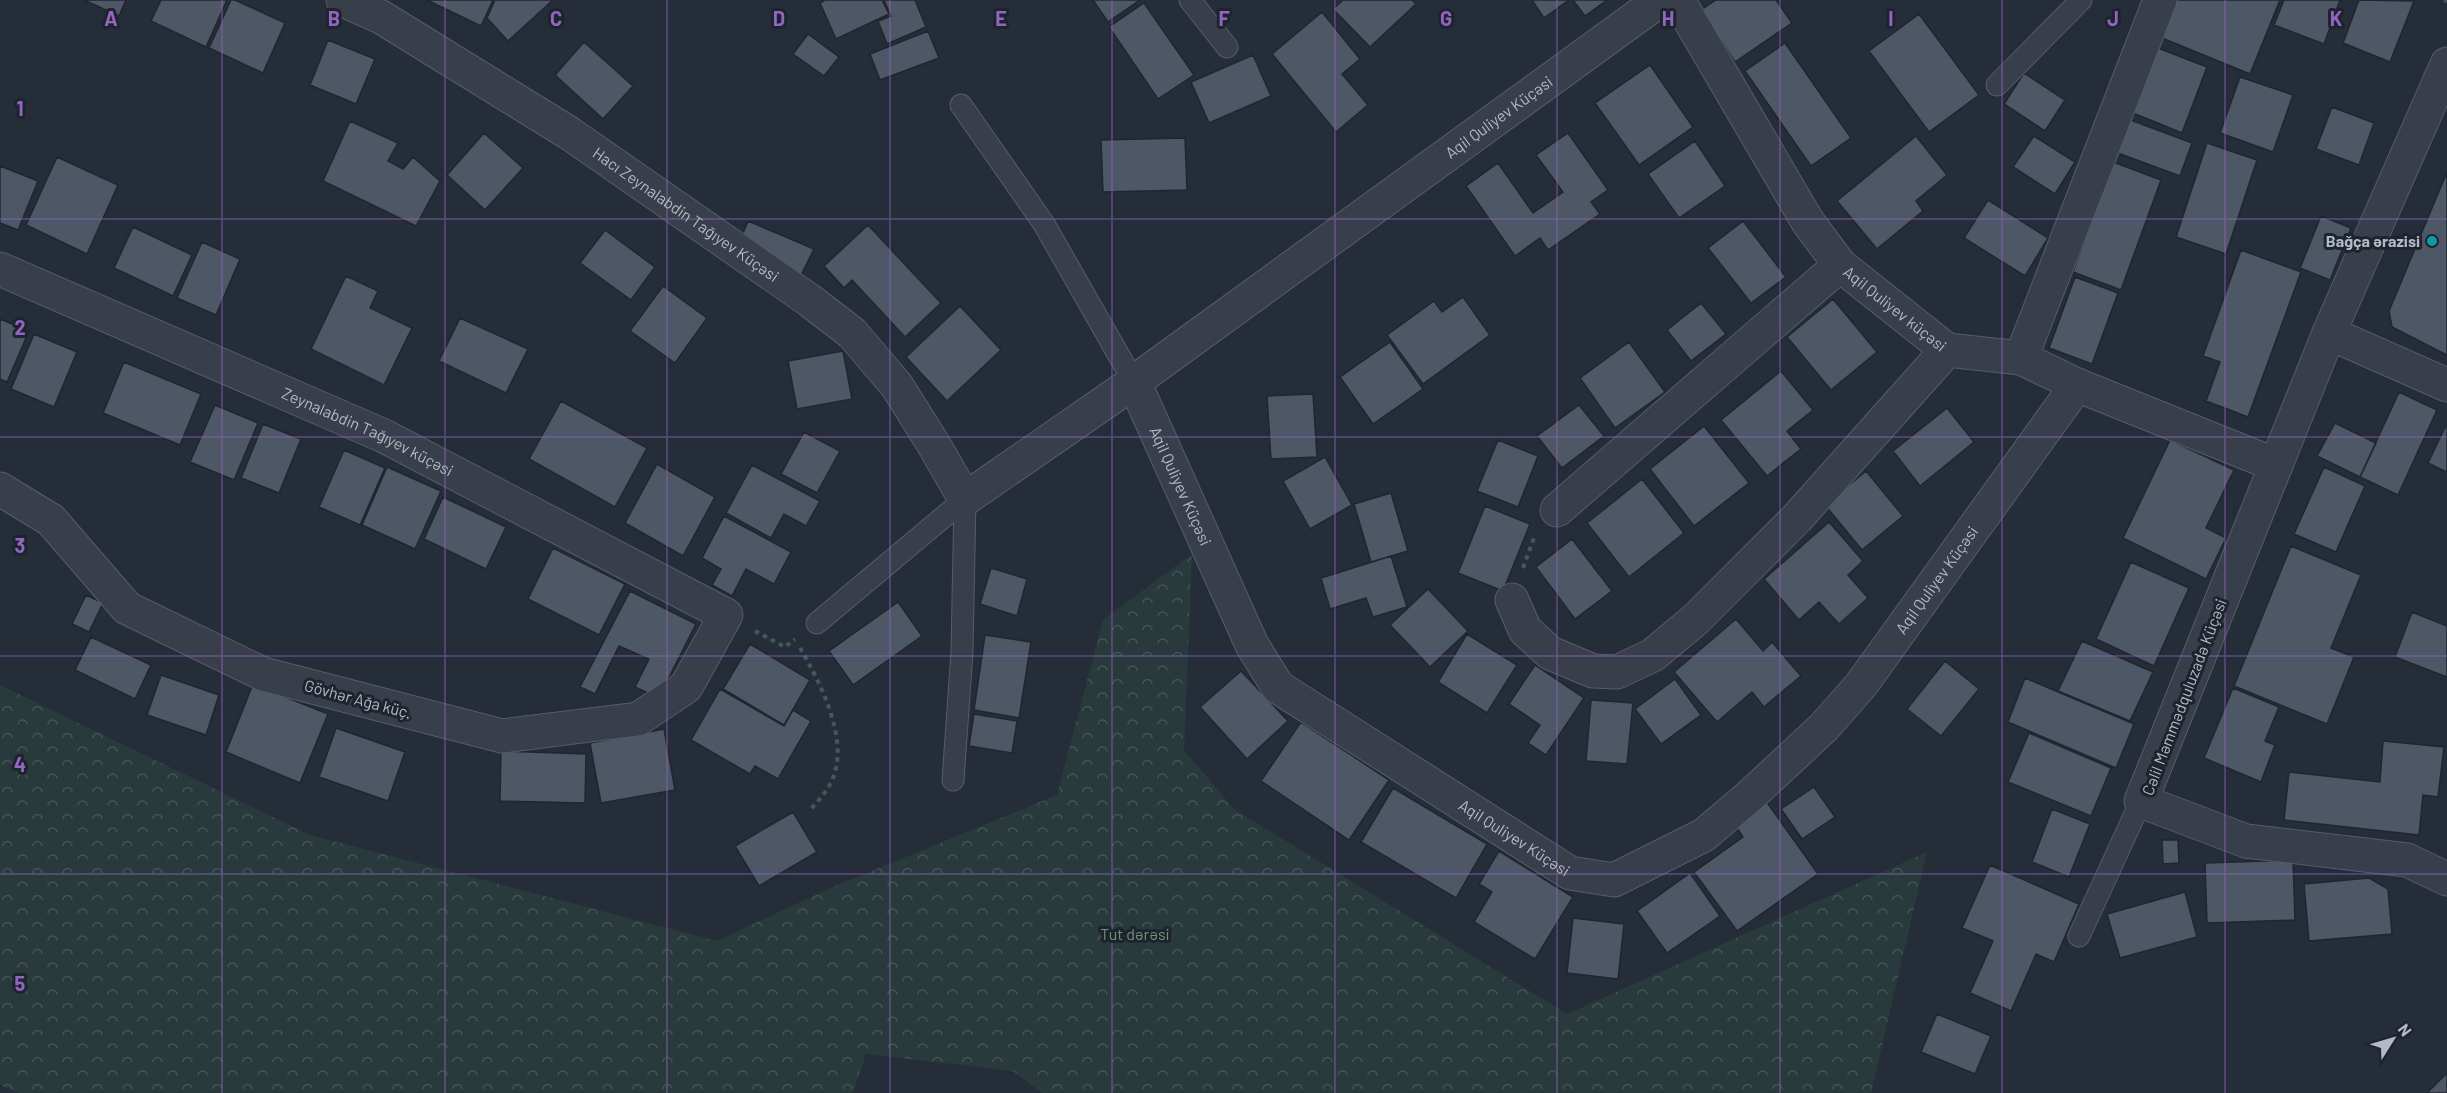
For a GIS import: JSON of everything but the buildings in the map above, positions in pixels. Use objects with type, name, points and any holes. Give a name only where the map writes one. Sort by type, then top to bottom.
[{"type":"street","name":"Hacı Zeynalabdin Tağıyev Küçəsi","points":[[343,0],[381,17],[569,133],[852,333],[897,386],[965,499]]},
{"type":"street","name":"Aqil Quliyev Küçəsi","points":[[965,499],[1134,382],[1660,0]]},
{"type":"street","name":"Aqil Quliyev küçəsi","points":[[1678,0],[1808,222],[1840,265],[1947,350],[2021,358],[2077,385],[2276,465]]},
{"type":"street","points":[[2021,358],[2160,0]]},
{"type":"street","name":"Cəlil Məmmədquluzadə Küçəsi","points":[[2447,64],[2329,333],[2141,801],[2246,842],[2407,860],[2447,879]]},
{"type":"street","points":[[1557,510],[1840,265]]},
{"type":"street","name":"Zeynalabdin Tağıyev küçəsi","points":[[0,269],[384,436],[726,615]]},
{"type":"street","points":[[2329,333],[2447,385]]},
{"type":"street","points":[[1512,600],[1525,630],[1550,654],[1593,671],[1617,672],[1653,655],[1696,619],[1797,518],[1947,350]]},
{"type":"street","name":"Aqil Quliyev Küçəsi","points":[[1134,382],[1252,645],[1278,687],[1570,873],[1614,880],[1704,835],[1824,727],[1861,685],[2077,385]]},
{"type":"street","name":"Gövhər Ağa küç.","points":[[0,489],[51,520],[127,608],[263,674],[502,736],[638,719],[686,687],[726,615]]},
{"type":"lane","points":[[1191,0],[1227,47]]},
{"type":"lane","points":[[1997,85],[2081,0]]},
{"type":"lane","points":[[961,105],[1044,224],[1134,382]]},
{"type":"lane","points":[[817,623],[965,499]]},
{"type":"lane","points":[[952,780],[962,652],[965,499]]},
{"type":"lane","points":[[2079,936],[2141,801]]},
{"type":"path","points":[[1512,600],[1534,537],[1557,510]]},
{"type":"path","points":[[795,639],[816,675],[831,711],[838,752],[834,776],[826,791],[809,811]]},
{"type":"green space","name":"Tut dərəsi","points":[[1192,554],[1184,750],[1234,809],[1567,1014],[1927,852],[1871,1093],[1042,1093],[1013,1071],[866,1054],[853,1093],[19,1093],[0,1085],[0,685],[310,835],[717,941],[835,886],[1057,795],[1103,620]]},
{"type":"place","name":"Bağça ərazisi","points":[[2432,241]]}]
